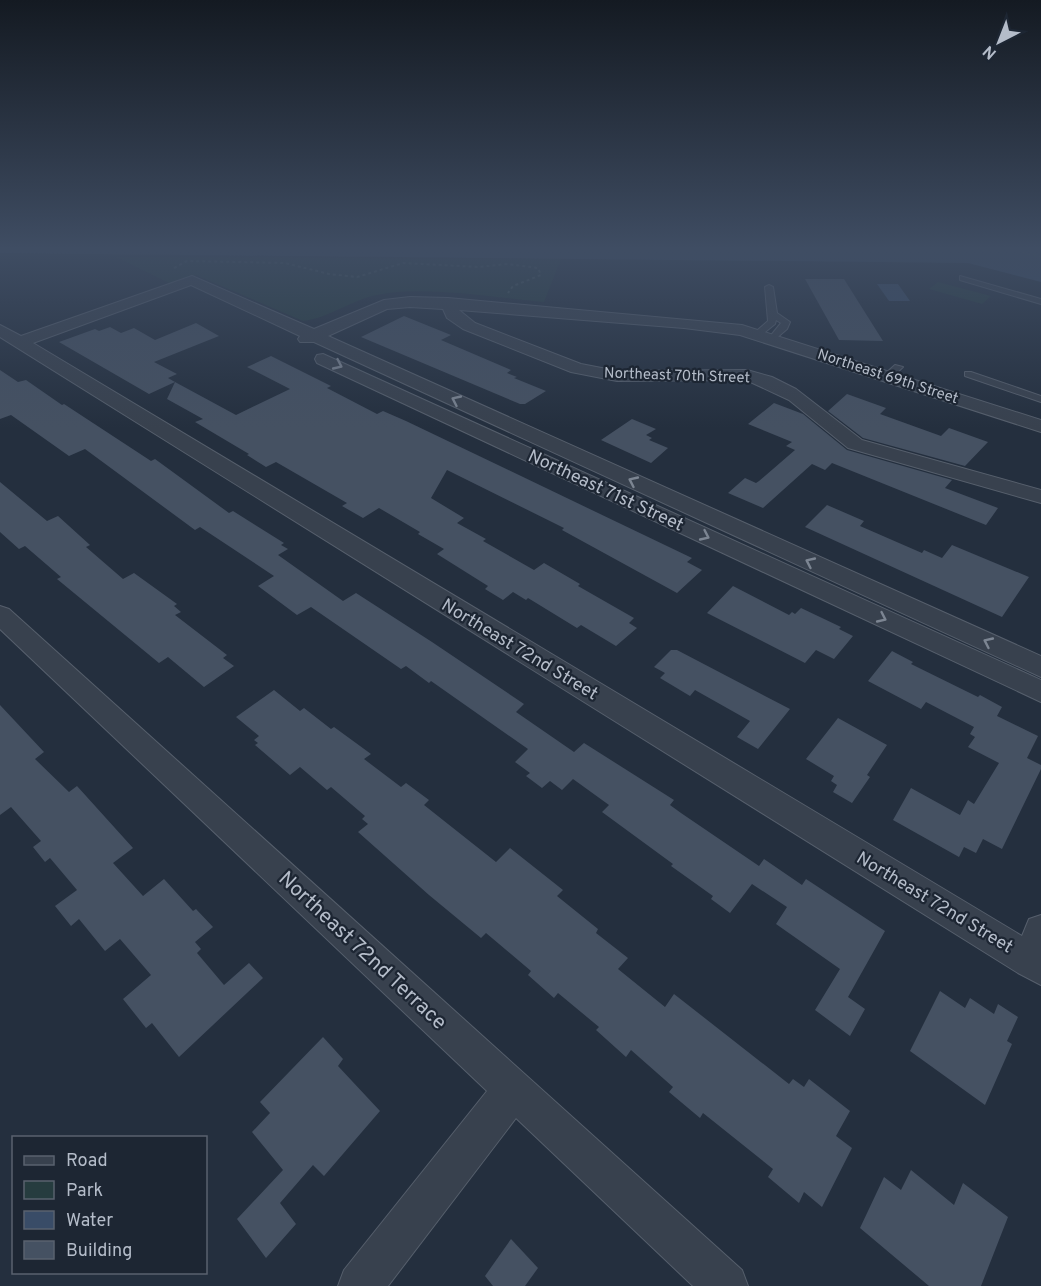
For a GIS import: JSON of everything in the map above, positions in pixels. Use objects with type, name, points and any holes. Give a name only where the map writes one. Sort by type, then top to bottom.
[{"type":"street","points":[[10,336],[103,308]]},
{"type":"street","name":"Northeast 71st Street","points":[[214,308],[1041,692]]},
{"type":"street","name":"Northeast 71st Street","points":[[254,308],[1041,667]]},
{"type":"street","name":"Northeast 69th Street","points":[[292,344],[375,308]]},
{"type":"street","name":"Northeast 70th Street","points":[[450,308],[453,315],[469,326],[577,368],[617,376],[747,375],[766,380],[796,397],[842,437],[855,444],[992,481],[1041,497]]},
{"type":"street","name":"Northeast 69th Street","points":[[507,308],[742,330],[893,372],[1040,424]]},
{"type":"street","name":"Northeast 72nd Street","points":[[10,336],[1037,953]]},
{"type":"street","name":"Northeast 72nd Terrace","points":[[0,615],[726,1286]]},
{"type":"street","points":[[360,1286],[513,1089]]},
{"type":"lane","points":[[765,336],[772,321],[772,308]]},
{"type":"lane","points":[[765,336],[784,327],[786,322],[773,314]]},
{"type":"lane","points":[[968,374],[1041,399]]},
{"type":"green space","points":[[273,308],[341,308],[322,316],[303,321]]},
{"type":"building","points":[[821,308],[862,308],[883,341],[839,340]]},
{"type":"building","points":[[404,316],[451,335],[441,340],[511,370],[507,373],[517,377],[514,378],[546,391],[525,404],[520,404],[361,337]]},
{"type":"building","points":[[196,323],[219,336],[154,362],[177,374],[168,378],[175,382],[149,394],[59,342],[95,329],[99,331],[110,327],[121,333],[134,328],[155,340]]},
{"type":"building","points":[[271,356],[331,386],[327,388],[377,414],[383,411],[406,421],[692,558],[687,562],[702,570],[677,593],[562,530],[564,528],[447,470],[431,498],[464,518],[457,523],[486,539],[483,541],[534,570],[544,563],[580,584],[578,586],[634,618],[629,623],[637,628],[616,646],[581,625],[577,628],[528,598],[526,600],[513,592],[503,600],[485,589],[488,586],[437,554],[444,549],[418,534],[420,532],[379,508],[363,518],[342,506],[347,503],[276,462],[266,467],[247,455],[249,454],[195,422],[203,419],[167,399],[175,382],[236,415],[290,389],[247,367]]},
{"type":"building","points":[[0,370],[18,382],[26,380],[151,461],[155,459],[229,513],[233,511],[284,543],[281,545],[288,549],[278,555],[343,601],[356,593],[432,642],[524,704],[516,712],[574,752],[584,743],[674,800],[670,805],[759,866],[764,859],[802,885],[806,879],[885,931],[848,997],[865,1009],[850,1036],[815,1010],[840,969],[776,924],[787,907],[752,884],[730,913],[711,899],[713,896],[671,866],[673,864],[602,812],[609,805],[573,779],[562,790],[550,781],[542,788],[526,776],[530,773],[515,762],[528,749],[431,681],[429,683],[406,666],[401,669],[311,607],[297,615],[258,586],[274,576],[200,527],[195,530],[85,449],[69,456],[11,415],[0,419]]},
{"type":"building","points":[[847,394],[886,408],[880,414],[941,436],[949,428],[988,442],[965,466],[863,438],[828,411]]},
{"type":"building","points":[[774,403],[803,414],[847,450],[952,480],[945,488],[998,508],[986,525],[832,463],[825,470],[812,464],[763,508],[728,493],[745,478],[756,483],[795,450],[786,446],[792,442],[748,424]]},
{"type":"building","points":[[632,419],[656,429],[646,435],[652,438],[649,440],[668,448],[651,463],[601,440]]},
{"type":"building","points":[[0,482],[47,521],[58,516],[90,545],[86,547],[123,579],[134,573],[177,604],[174,606],[181,612],[175,615],[227,655],[223,658],[234,666],[204,687],[168,657],[159,663],[57,579],[61,577],[25,546],[19,549],[0,532]]},
{"type":"building","points":[[827,505],[864,521],[860,526],[922,553],[924,550],[942,558],[952,545],[1029,577],[1002,617],[805,527]]},
{"type":"building","points":[[733,586],[789,615],[792,612],[795,614],[801,608],[841,627],[839,629],[853,636],[834,659],[816,650],[805,663],[707,613]]},
{"type":"building","points":[[671,650],[677,650],[790,709],[758,749],[737,737],[750,721],[695,690],[690,696],[660,678],[665,673],[654,667]]},
{"type":"building","points":[[892,651],[913,662],[911,664],[1002,707],[997,716],[1038,736],[1027,758],[1041,765],[1041,769],[1002,849],[983,839],[976,853],[964,847],[959,857],[893,820],[911,788],[960,815],[968,800],[974,804],[999,763],[968,747],[975,737],[970,734],[974,727],[926,702],[921,709],[868,681]]},
{"type":"building","points":[[274,690],[300,711],[304,708],[331,729],[334,727],[371,754],[364,759],[401,787],[406,783],[429,800],[424,805],[496,862],[510,848],[563,890],[557,896],[598,929],[596,933],[628,958],[618,969],[665,1007],[674,994],[789,1084],[793,1079],[804,1087],[809,1079],[850,1111],[836,1136],[852,1148],[822,1207],[804,1192],[799,1203],[768,1177],[773,1169],[703,1113],[700,1118],[669,1092],[673,1087],[631,1050],[626,1057],[596,1030],[599,1027],[558,993],[554,998],[528,975],[531,971],[486,933],[481,938],[429,895],[358,832],[368,824],[362,819],[365,816],[331,787],[327,790],[300,767],[290,775],[255,745],[258,743],[254,740],[259,736],[236,717]]},
{"type":"building","points":[[0,705],[44,752],[35,759],[69,792],[77,786],[133,848],[113,863],[143,896],[164,879],[193,911],[196,909],[213,927],[195,942],[201,949],[197,953],[224,985],[249,963],[263,978],[179,1057],[152,1023],[146,1028],[123,999],[151,975],[120,939],[105,951],[79,919],[71,926],[55,906],[77,890],[50,858],[45,862],[33,847],[41,841],[11,807],[0,815]]},
{"type":"building","points":[[838,718],[887,745],[867,775],[870,777],[852,803],[833,792],[837,785],[831,781],[834,776],[806,759]]},
{"type":"building","points":[[940,991],[965,1008],[970,998],[994,1014],[998,1004],[1018,1017],[1007,1041],[1012,1044],[985,1105],[910,1051]]},
{"type":"building","points":[[323,1037],[343,1059],[338,1066],[380,1111],[324,1176],[313,1165],[280,1203],[296,1224],[266,1258],[237,1219],[283,1170],[252,1132],[270,1113],[260,1102]]},
{"type":"building","points":[[911,1170],[954,1205],[963,1183],[1008,1217],[981,1286],[929,1286],[860,1228],[884,1177],[901,1190]]},
{"type":"building","points":[[511,1239],[538,1268],[525,1286],[493,1286],[485,1276]]}]
